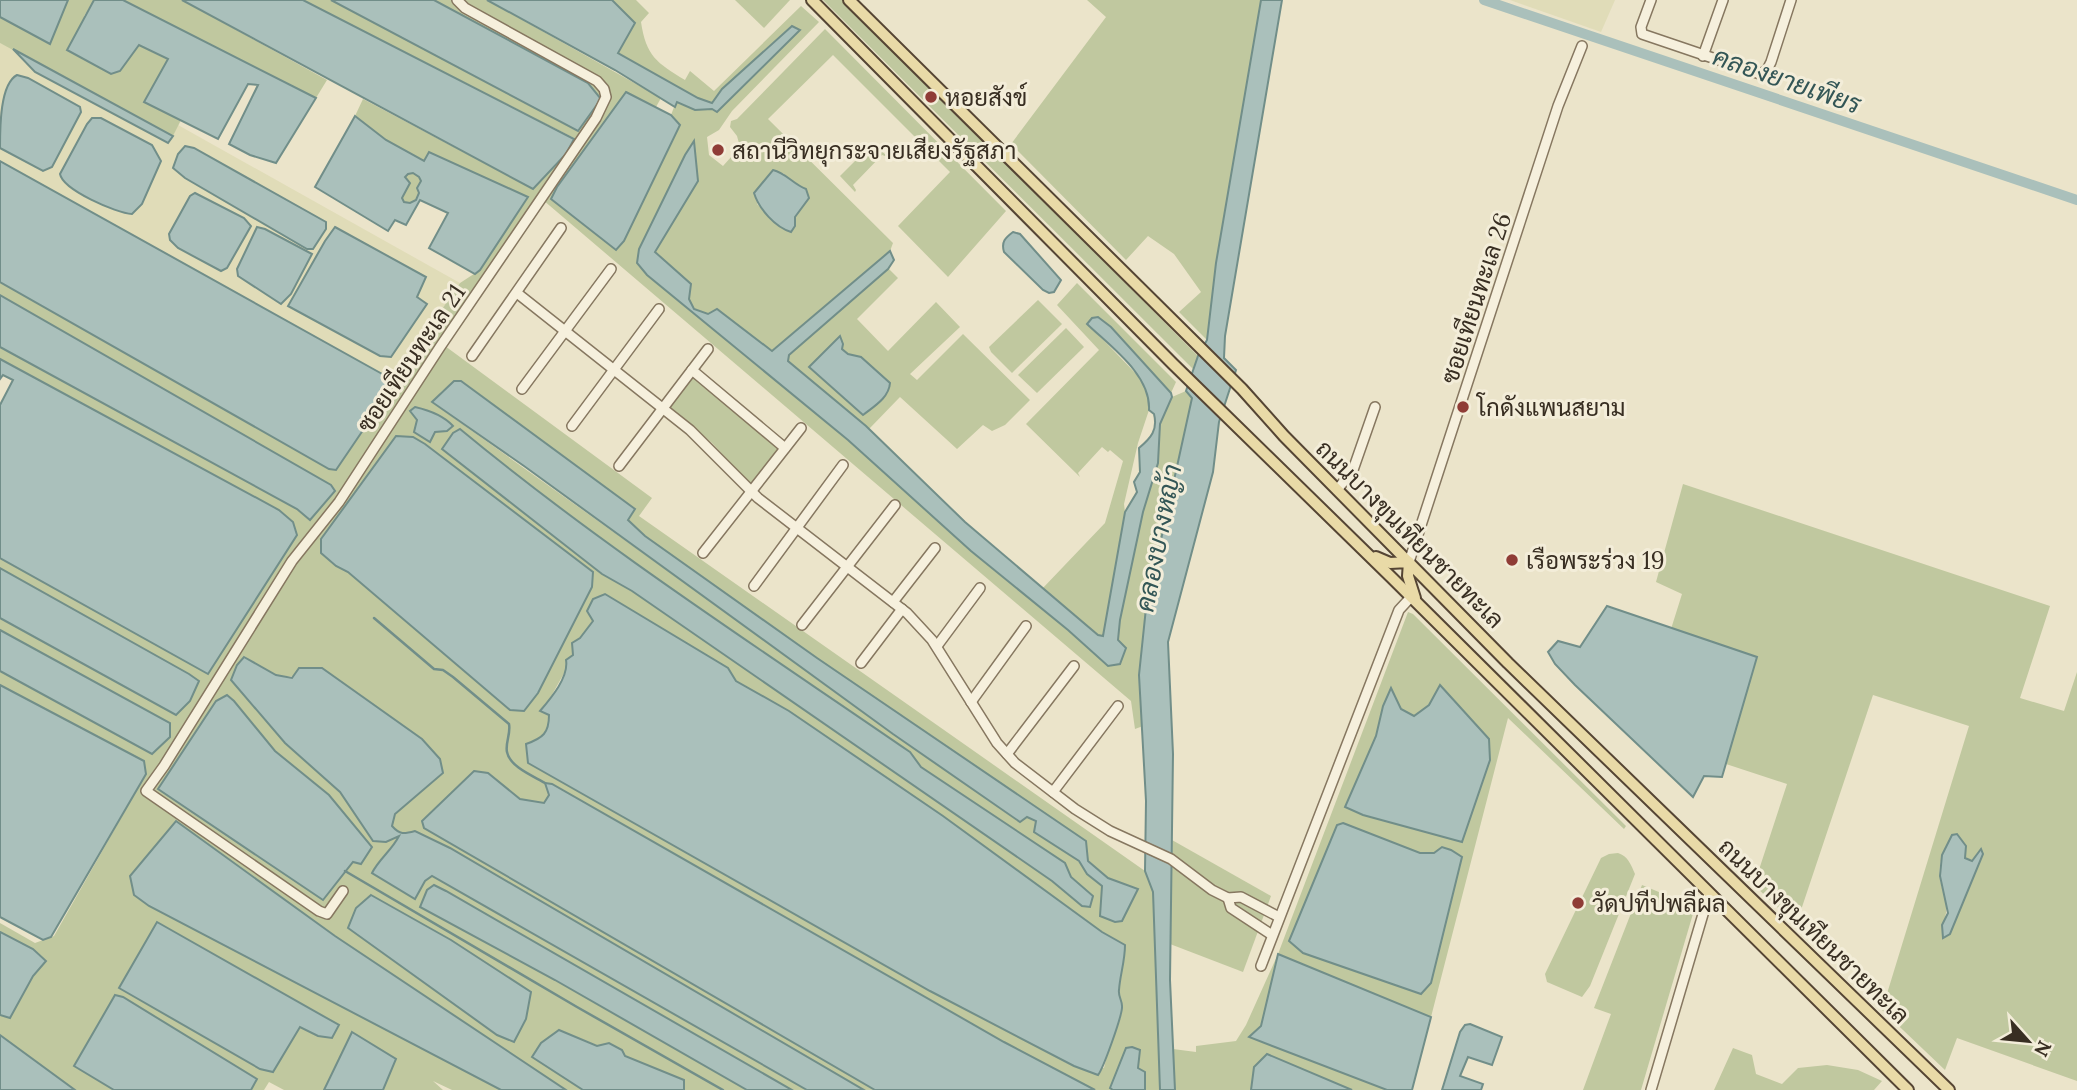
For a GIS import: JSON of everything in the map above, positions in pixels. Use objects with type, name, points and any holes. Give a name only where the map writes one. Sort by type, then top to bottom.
[{"type":"main road","name":"ถนนบางขุนเทียนชายทะเล","points":[[812,0],[1173,364],[1908,1090]]},
{"type":"main road","name":"ถนนบางขุนเทียนชายทะเล","points":[[849,0],[1242,389],[1336,490],[1590,744],[1949,1090]]},
{"type":"main road","points":[[1362,548],[1383,561],[1409,562],[1408,576],[1414,600]]},
{"type":"main road","points":[[1577,762],[1572,752],[1575,745],[1583,742],[1590,744]]},
{"type":"street","name":"ซอยเทียนทะเล 21","points":[[343,891],[327,914],[319,911],[146,791],[292,561],[339,502],[440,347],[596,118],[604,102],[604,89],[597,81],[465,8],[457,0]]},
{"type":"street","points":[[1651,0],[1641,27],[1642,34],[1753,73],[1764,74],[1771,62],[1791,0]]},
{"type":"street","points":[[1703,56],[1723,0]]},
{"type":"street","name":"ซอยเทียนทะเล 26","points":[[1409,562],[1558,106],[1582,46]]},
{"type":"street","points":[[472,356],[561,228]]},
{"type":"street","points":[[522,389],[611,269]]},
{"type":"street","points":[[517,293],[690,430],[752,491],[797,528],[902,609],[937,646],[997,743],[1053,792],[1110,831],[1171,859],[1228,898],[1241,897],[1279,917]]},
{"type":"street","points":[[572,426],[659,309]]},
{"type":"street","points":[[619,466],[708,349]]},
{"type":"street","points":[[692,370],[785,448]]},
{"type":"street","points":[[1336,490],[1353,470],[1376,407]]},
{"type":"street","points":[[703,553],[801,428]]},
{"type":"street","points":[[754,586],[843,465]]},
{"type":"street","points":[[802,625],[895,505]]},
{"type":"street","points":[[893,602],[935,548]]},
{"type":"street","points":[[937,646],[980,588]]},
{"type":"street","points":[[1261,966],[1399,610],[1414,600]]},
{"type":"street","points":[[862,663],[902,609]]},
{"type":"street","points":[[971,702],[1026,626]]},
{"type":"street","points":[[1007,754],[1074,666]]},
{"type":"street","points":[[1053,792],[1118,706]]},
{"type":"street","points":[[1651,1090],[1709,894]]},
{"type":"street","points":[[1228,898],[1230,908],[1272,935]]},
{"type":"shaded area","points":[[1510,0],[1615,0],[1601,32]]},
{"type":"shaded area","points":[[0,43],[13,49],[26,64],[173,136],[178,125],[460,283],[393,380],[0,161]]},
{"type":"green space","points":[[68,0],[94,0],[84,16],[120,71],[139,45],[168,60],[144,102],[181,120],[173,136],[0,43],[0,17],[50,44]]},
{"type":"green space","points":[[123,0],[182,0],[327,80],[316,98]]},
{"type":"green space","points":[[303,0],[331,0],[577,131],[588,83],[434,0],[487,0],[661,98],[656,107],[626,92],[624,241],[680,126],[671,115],[676,102],[695,110],[713,109],[799,30],[791,26],[722,89],[712,103],[698,98],[618,53],[618,5],[612,0],[636,0],[649,13],[641,22],[646,43],[654,57],[685,80],[690,71],[714,91],[801,6],[819,22],[732,111],[719,130],[707,137],[709,155],[723,166],[740,147],[737,136],[730,127],[731,121],[737,119],[825,29],[1006,211],[948,277],[898,226],[950,172],[833,55],[768,119],[893,243],[890,251],[772,352],[717,309],[708,314],[694,309],[689,299],[691,284],[655,252],[668,229],[685,155],[639,249],[647,275],[848,440],[971,551],[1108,666],[1118,640],[1143,512],[1158,463],[1160,424],[1172,397],[1186,391],[1192,398],[1146,608],[1139,675],[1143,726],[1135,729],[1131,701],[543,200],[445,346],[652,498],[639,516],[1145,871],[1153,892],[1160,1090],[1145,1090],[1145,1072],[1138,1068],[1138,1058],[1126,1049],[1110,1088],[1113,1090],[1095,1090],[1004,1042],[757,902],[549,795],[544,803],[520,799],[488,773],[424,828],[875,1090],[864,1090],[450,848],[415,831],[397,831],[392,826],[395,814],[443,773],[422,739],[322,668],[298,675],[282,676],[244,657],[231,680],[285,743],[340,792],[373,841],[386,842],[399,835],[372,873],[404,893],[432,876],[807,1090],[792,1090],[446,891],[420,907],[555,980],[747,1090],[684,1090],[683,1080],[559,1030],[532,1057],[583,1090],[566,1090],[335,936],[176,822],[135,895],[149,906],[501,1090],[452,1090],[433,1081],[443,1090],[383,1090],[396,1059],[352,1032],[324,1090],[284,1090],[269,1082],[264,1090],[251,1090],[257,1079],[123,997],[115,995],[74,1065],[114,1090],[75,1090],[0,1035],[0,1015],[10,1017],[33,976],[45,961],[33,949],[0,932],[0,923],[35,943],[54,936],[146,774],[144,761],[0,685],[0,671],[151,753],[170,737],[170,724],[0,630],[0,618],[176,715],[189,674],[0,568],[0,558],[208,673],[297,535],[279,510],[0,359],[0,347],[297,509],[309,520],[331,485],[0,295],[0,282],[329,469],[336,470],[392,386],[393,380],[460,283],[480,270],[528,198],[429,153],[425,161],[386,140],[355,116],[363,99],[533,189],[574,138]],"holes":[[[783,173],[793,184],[803,204],[795,217],[795,226],[787,231],[757,204]],[[454,381],[462,381],[634,509],[628,520],[645,536],[817,658],[1086,841],[1088,860],[1108,878],[1137,889],[1129,906],[1102,899],[1102,886],[1036,822],[1027,817],[1019,822],[433,403]],[[460,429],[624,555],[910,752],[921,767],[1065,863],[1071,877],[1093,896],[1082,906],[1052,881],[632,591],[602,574],[442,449],[453,433]],[[396,436],[592,587],[538,693],[524,711],[510,710],[348,572],[336,566],[321,539]],[[605,594],[728,668],[736,681],[789,711],[1102,932],[1125,945],[1118,989],[1121,1016],[1104,1068],[1073,1066],[930,991],[528,763],[526,744],[546,731],[549,715],[540,710],[549,700],[567,668],[580,638],[593,620]],[[234,701],[275,751],[329,795],[361,863],[353,861],[323,900]],[[348,928],[514,1042],[497,1035]],[[119,988],[339,1025],[332,1038],[318,1036],[300,1027],[273,1072]]]},
{"type":"green space","points":[[735,0],[790,0],[764,28]]},
{"type":"green space","points":[[823,0],[844,0],[1198,356],[1193,369]]},
{"type":"green space","points":[[1087,0],[1261,0],[1216,263],[1207,340],[1179,312],[1201,292],[1174,254],[1148,236],[1126,260],[1011,144],[1106,17]]},
{"type":"green space","points":[[873,143],[888,157],[882,155],[853,185],[855,192],[840,176]]},
{"type":"green space","points":[[413,173],[421,181],[417,188],[419,193],[416,200],[404,202],[402,198],[409,183],[405,177]]},
{"type":"green space","points":[[888,268],[898,278],[857,319],[888,351],[936,302],[960,327],[910,374],[917,380],[963,334],[1030,400],[1005,425],[992,431],[983,425],[957,449],[900,397],[869,429],[788,361],[789,355]]},
{"type":"green space","points":[[1077,283],[1176,382],[1171,393],[1111,327],[1098,317],[1088,324],[1141,379],[1150,397],[1124,504],[1125,512],[1103,637],[1042,589],[1105,523],[1123,461],[1102,447],[1078,473],[1080,477],[1026,424],[1099,350],[1057,305]]},
{"type":"green space","points":[[1038,300],[1062,324],[1012,373],[989,347]]},
{"type":"green space","points":[[1066,328],[1084,347],[1037,393],[1018,375]]},
{"type":"green space","points":[[694,375],[781,449],[751,485],[712,443],[669,406]]},
{"type":"green space","points":[[1683,484],[2050,606],[2020,698],[2064,711],[2077,672],[2077,1081],[1957,1038],[1945,1070],[1882,1010],[1969,726],[1873,695],[1796,925],[1754,885],[1787,784],[1726,764],[1757,657],[1671,629],[1682,594],[1656,582]],"holes":[[[1952,835],[1965,858],[1972,861],[1981,849],[1942,925],[1946,906],[1940,866]]]},
{"type":"green space","points":[[1408,612],[1626,826],[1624,829],[1508,718],[1431,1017],[1278,954]],"holes":[[[1440,685],[1489,739],[1462,842],[1363,815],[1346,807],[1376,736],[1392,689],[1401,709],[1414,717],[1430,705]],[[1343,823],[1420,853],[1434,853],[1289,941]]]},
{"type":"green space","points":[[1172,840],[1271,896],[1243,972],[1170,944]]},
{"type":"green space","points":[[1618,853],[1627,859],[1635,874],[1590,986],[1582,997],[1547,982],[1545,974],[1601,858]]},
{"type":"green space","points":[[1642,885],[1695,907],[1641,1090],[1583,1090],[1611,1014],[1594,1008]]},
{"type":"green space","points":[[1278,954],[1261,1026],[1249,1037],[1387,1090],[1352,1090],[1267,1054],[1254,1067],[1251,1090],[1175,1090],[1173,1049],[1196,1052],[1196,1046],[1236,1041]]},
{"type":"green space","points":[[1733,1048],[1752,1055],[1756,1074],[1782,1084],[1798,1068],[1827,1065],[1858,1070],[1882,1081],[1874,1090],[1714,1090]]},
{"type":"water","points":[[0,0],[68,0],[50,44],[0,17]]},
{"type":"water","points":[[94,0],[123,0],[316,98],[276,163],[250,155],[229,144],[258,85],[248,84],[218,139],[144,102],[168,59],[139,45],[120,71],[111,74],[67,50]]},
{"type":"water","points":[[182,0],[303,0],[574,139],[566,154],[533,189]]},
{"type":"water","points":[[331,0],[434,0],[588,83],[601,99],[578,131]]},
{"type":"water","points":[[487,0],[612,0],[635,23],[618,53],[698,98],[712,103],[722,89],[792,26],[800,30],[717,112],[712,109],[695,110],[677,102],[675,107],[615,70]]},
{"type":"water","points":[[1261,0],[1282,0],[1225,336],[1224,358],[1236,370],[1219,422],[1213,472],[1168,642],[1173,754],[1170,980],[1175,1090],[1160,1090],[1153,892],[1145,871],[1146,801],[1139,675],[1146,608],[1192,398],[1186,391],[1198,356],[1207,340],[1216,263]]},
{"type":"water","points":[[13,49],[173,136],[168,143],[35,72]]},
{"type":"water","points":[[17,75],[28,78],[80,107],[81,112],[52,167],[43,171],[0,148],[4,97],[11,80]]},
{"type":"water","points":[[626,92],[671,115],[680,125],[624,241],[616,250],[551,199]]},
{"type":"water","points":[[355,116],[386,140],[424,161],[429,152],[528,197],[475,274],[429,248],[448,213],[420,200],[406,225],[395,220],[388,231],[315,187]],"holes":[[[413,173],[421,181],[416,200],[404,202],[402,198],[410,183],[405,177]]]},
{"type":"water","points":[[92,118],[101,118],[152,145],[161,161],[142,204],[132,214],[103,205],[80,193],[70,187],[60,174]]},
{"type":"water","points":[[694,141],[698,181],[655,252],[691,284],[689,299],[694,309],[708,314],[717,309],[772,351],[890,251],[894,260],[888,269],[789,355],[788,361],[866,426],[965,522],[1098,635],[1103,636],[1125,512],[1137,492],[1134,482],[1140,472],[1139,448],[1152,433],[1155,420],[1154,414],[1149,410],[1144,385],[1137,373],[1087,324],[1092,318],[1098,317],[1111,327],[1171,393],[1172,397],[1160,424],[1158,463],[1143,512],[1120,620],[1118,640],[1126,648],[1120,664],[1108,666],[971,551],[848,440],[647,275],[637,263],[639,249]]},
{"type":"water","points":[[185,146],[194,148],[326,222],[326,229],[313,249],[307,249],[185,178],[173,168],[178,154]]},
{"type":"water","points":[[0,161],[393,380],[393,386],[336,470],[329,469],[0,282]]},
{"type":"water","points":[[773,170],[806,189],[809,198],[795,217],[795,226],[791,232],[768,217],[754,193]]},
{"type":"water","points":[[195,193],[244,218],[251,226],[227,268],[221,271],[178,248],[170,240],[169,234],[190,196]]},
{"type":"water","points":[[257,227],[312,254],[291,294],[281,304],[238,276],[237,269]]},
{"type":"water","points":[[335,227],[426,277],[417,297],[427,304],[391,357],[380,356],[288,306]]},
{"type":"water","points":[[1013,232],[1020,234],[1061,280],[1054,292],[1043,290],[1004,252],[1004,241]]},
{"type":"water","points":[[0,295],[331,485],[335,491],[310,520],[297,509],[0,347]]},
{"type":"water","points":[[840,336],[842,349],[848,354],[861,357],[890,383],[884,398],[863,415],[809,367]]},
{"type":"water","points":[[0,359],[279,510],[293,522],[297,535],[208,674],[0,558],[0,405],[13,380],[3,375],[0,379]]},
{"type":"water","points":[[454,381],[461,381],[635,509],[628,520],[645,536],[817,658],[1086,841],[1088,861],[1108,878],[1138,889],[1122,921],[1115,922],[1100,916],[1102,886],[1087,874],[1079,861],[1034,832],[1036,821],[1027,817],[1020,822],[893,734],[432,402]]},
{"type":"water","points":[[415,407],[445,419],[453,426],[447,431],[435,432],[430,442],[414,432],[417,420],[410,411]]},
{"type":"water","points":[[460,429],[625,555],[910,752],[921,767],[1065,863],[1071,877],[1093,896],[1090,907],[1082,906],[1052,881],[632,591],[602,574],[442,449],[453,433]]},
{"type":"water","points":[[396,436],[413,437],[425,444],[593,572],[592,587],[538,693],[524,711],[510,710],[348,572],[321,553],[321,539]]},
{"type":"water","points":[[0,568],[199,681],[190,701],[176,715],[0,618]]},
{"type":"water","points":[[605,594],[728,668],[736,681],[789,711],[943,816],[1102,932],[1125,945],[1119,992],[1121,1011],[1098,1075],[1074,1066],[930,991],[528,763],[526,744],[541,737],[548,726],[549,715],[540,711],[562,680],[566,660],[573,655],[572,643],[580,638],[593,621],[587,611],[593,599]]},
{"type":"water","points":[[1607,606],[1757,657],[1722,777],[1704,776],[1693,797],[1575,685],[1555,664],[1548,652],[1558,641],[1580,647]]},
{"type":"water","points":[[0,630],[170,723],[170,737],[152,754],[0,671]]},
{"type":"water","points":[[244,657],[276,675],[292,678],[299,668],[322,668],[422,739],[440,759],[443,773],[395,814],[392,826],[397,831],[415,831],[450,848],[864,1090],[807,1090],[432,876],[425,881],[415,899],[372,873],[399,836],[386,842],[373,841],[340,792],[285,743],[231,680],[237,665]]},
{"type":"water","points":[[0,685],[144,761],[146,774],[51,937],[43,940],[0,917]]},
{"type":"water","points":[[1440,685],[1489,739],[1490,760],[1462,842],[1363,815],[1345,807],[1376,736],[1383,706],[1391,688],[1401,709],[1414,716],[1429,705]]},
{"type":"water","points":[[227,695],[275,751],[329,795],[372,847],[361,864],[353,862],[323,900],[158,789],[216,701]]},
{"type":"water","points":[[474,771],[488,773],[520,799],[544,803],[549,795],[545,783],[552,784],[1004,1042],[1095,1090],[875,1090],[424,828],[422,821]]},
{"type":"water","points":[[176,821],[335,936],[566,1090],[501,1090],[149,906],[134,895],[130,876]]},
{"type":"water","points":[[1343,823],[1420,853],[1434,853],[1442,847],[1462,857],[1431,983],[1421,994],[1303,953],[1289,941],[1337,825]]},
{"type":"water","points":[[1957,834],[1966,846],[1965,858],[1972,861],[1981,849],[1983,854],[1950,934],[1943,938],[1942,925],[1948,913],[1940,876],[1942,855],[1952,835]]},
{"type":"water","points":[[434,885],[792,1090],[747,1090],[555,980],[420,907],[427,890]]},
{"type":"water","points":[[371,895],[451,940],[531,992],[526,1019],[514,1042],[497,1035],[348,928],[356,908]]},
{"type":"water","points":[[157,922],[339,1025],[332,1038],[318,1036],[300,1027],[273,1072],[260,1069],[119,988]]},
{"type":"water","points":[[0,932],[33,949],[46,961],[33,976],[10,1018],[0,1015]]},
{"type":"water","points":[[1278,954],[1431,1017],[1412,1090],[1387,1090],[1249,1037],[1261,1026]]},
{"type":"water","points":[[115,995],[123,997],[257,1079],[251,1090],[114,1090],[74,1066]]},
{"type":"water","points":[[1470,1024],[1502,1037],[1492,1065],[1468,1057],[1460,1076],[1483,1084],[1481,1090],[1442,1090],[1460,1032],[1465,1025]]},
{"type":"water","points":[[559,1030],[597,1046],[609,1043],[622,1050],[625,1056],[684,1080],[684,1090],[583,1090],[532,1057],[541,1043]]},
{"type":"water","points":[[352,1032],[396,1059],[383,1090],[324,1090]]},
{"type":"water","points":[[0,1035],[75,1090],[0,1090]]},
{"type":"water","points":[[1126,1048],[1140,1050],[1138,1068],[1145,1072],[1145,1090],[1113,1090],[1110,1088]]},
{"type":"water","points":[[1267,1054],[1352,1090],[1251,1090],[1254,1067]]},
{"type":"waterway","name":"คลองยายเพียร","points":[[1484,0],[2077,200]]},
{"type":"waterway","points":[[374,618],[434,669],[443,670],[453,677],[509,724],[509,757],[523,771],[545,783]]},
{"type":"waterway","points":[[345,871],[723,1090]]},
{"type":"place","name":"หอยสังข์","points":[[931,97]]},
{"type":"place","name":"สถานีวิทยุกระจายเสียงรัฐสภา","points":[[718,150]]},
{"type":"place","name":"โกดังแพนสยาม","points":[[1463,407]]},
{"type":"place","name":"เรือพระร่วง 19","points":[[1512,560]]},
{"type":"place","name":"วัดปทีปพลีผล","points":[[1578,903]]},
{"type":"water label","name":"คลองบางหญ้า","points":[[1158,538]]}]
